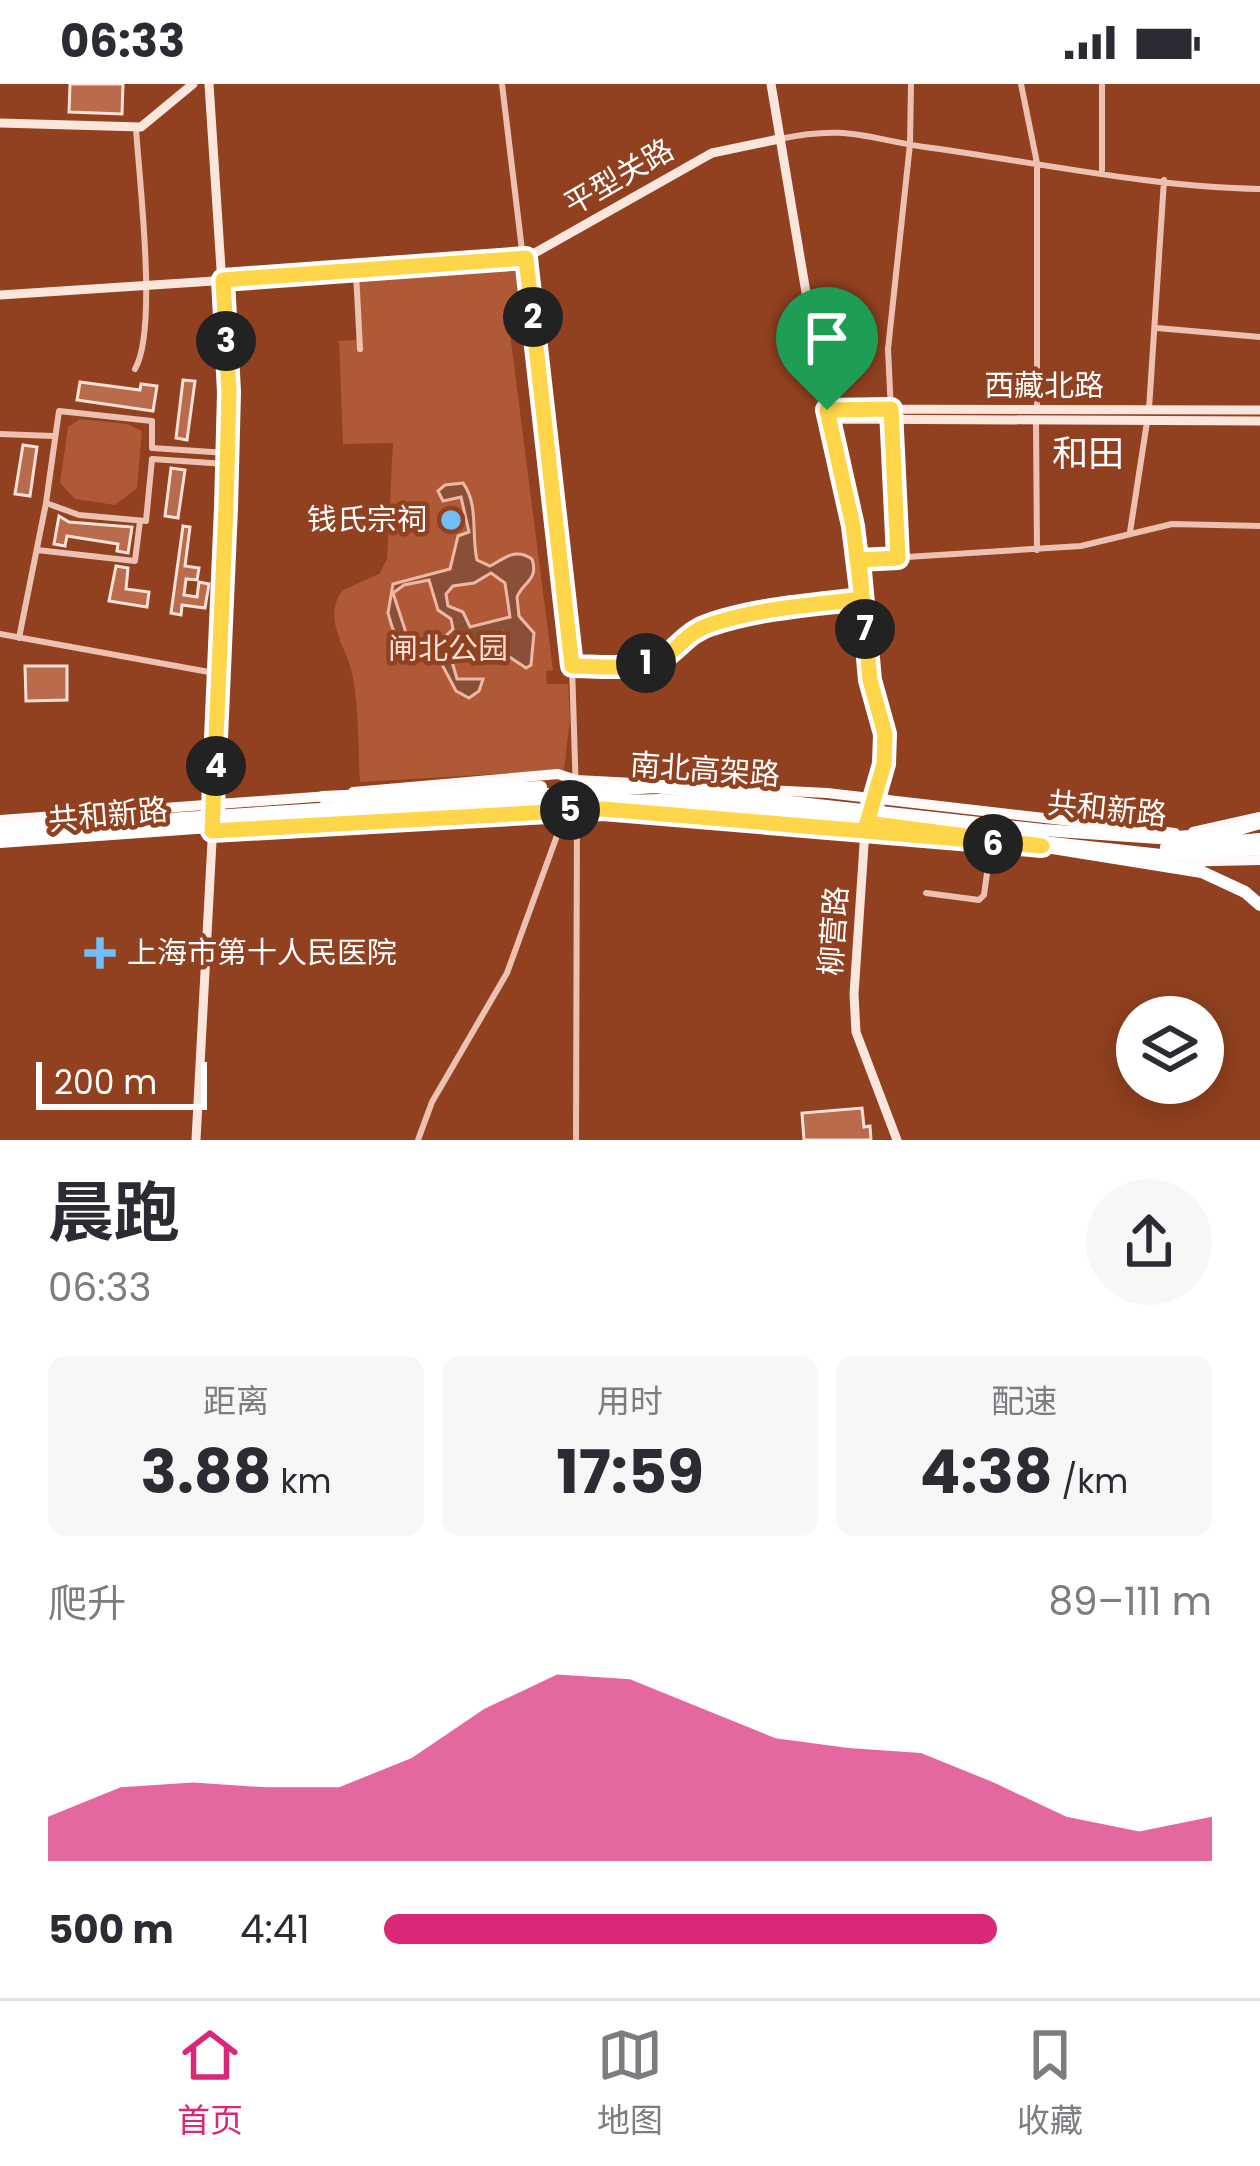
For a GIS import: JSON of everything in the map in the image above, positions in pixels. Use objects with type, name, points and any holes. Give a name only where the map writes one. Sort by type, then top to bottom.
[{"type":"highway","name":"南北高架路","points":[[0,830],[655,787],[749,794],[1171,847],[1260,838]]},
{"type":"highway","points":[[323,797],[592,789]]},
{"type":"highway","name":"南北高架路","points":[[0,845],[622,800],[748,807],[1161,854],[1260,849]]},
{"type":"highway","points":[[651,812],[910,825]]},
{"type":"highway","points":[[1043,830],[1159,838],[1222,834],[1260,823]]},
{"type":"highway","points":[[943,830],[1202,872],[1245,892],[1260,905]]},
{"type":"main road","name":"共和新路","points":[[0,820],[323,797],[389,785],[558,774],[576,780],[682,782],[805,795],[1159,841],[1205,840],[1260,823]]},
{"type":"main road","name":"共和新路","points":[[871,803],[1185,834],[1260,823]]},
{"type":"main road","name":"共和新路","points":[[0,845],[572,810],[721,808],[991,844],[1042,846]]},
{"type":"main road","points":[[1103,826],[1115,836]]},
{"type":"main road","name":"共和新路","points":[[866,827],[1042,846],[1126,862],[1260,860]]},
{"type":"main road","points":[[1185,834],[1205,840]]},
{"type":"street","points":[[0,123],[136,128],[146,125],[193,84]]},
{"type":"street","points":[[196,1140],[227,459],[223,280],[209,84]]},
{"type":"street","points":[[502,84],[572,666],[576,1140]]},
{"type":"street","name":"柳营路","points":[[771,84],[828,414],[859,560],[870,680],[885,734],[884,764],[866,827],[854,994],[856,1032],[897,1140]]},
{"type":"street","points":[[898,558],[889,317],[910,144],[911,84]]},
{"type":"street","points":[[1022,84],[1037,163],[1037,550]]},
{"type":"street","points":[[1102,84],[1102,172]]},
{"type":"street","points":[[135,369],[142,354],[145,287],[136,128]]},
{"type":"street","name":"平型关路","points":[[0,295],[526,258],[712,153],[847,129],[910,144],[1037,163],[1260,189]]},
{"type":"street","points":[[1130,532],[1157,328],[1164,179]]},
{"type":"street","points":[[356,272],[360,349]]},
{"type":"street","points":[[1157,328],[1260,337]]},
{"type":"street","name":"西藏北路","points":[[1148,416],[1260,410]]},
{"type":"street","points":[[19,638],[59,411],[152,421],[146,521],[79,515],[46,503]]},
{"type":"street","name":"西藏北路","points":[[828,414],[1260,421]]},
{"type":"street","points":[[0,434],[53,436]]},
{"type":"street","points":[[152,448],[227,459]]},
{"type":"street","points":[[152,460],[227,459]]},
{"type":"street","points":[[37,550],[135,561],[140,520]]},
{"type":"street","points":[[859,560],[1088,545],[1186,523],[1260,526]]},
{"type":"street","points":[[572,666],[647,663],[662,659],[688,635],[710,624],[758,611],[862,599]]},
{"type":"street","points":[[0,634],[220,674]]},
{"type":"street","points":[[418,1140],[432,1102],[507,973],[572,810]]},
{"type":"street","points":[[926,893],[979,900],[984,895],[991,844]]},
{"type":"green space","name":"闸北公园","points":[[516,265],[523,316],[508,318],[553,670],[546,671],[547,684],[568,684],[564,770],[360,782],[355,691],[334,612],[343,590],[379,574],[387,559],[393,443],[343,444],[339,341],[357,340],[355,278]]},
{"type":"green space","points":[[80,419],[127,424],[142,431],[137,488],[115,505],[75,499],[60,483],[68,427]]},
{"type":"shaded area","points":[[463,483],[468,492],[477,560],[490,566],[520,554],[532,559],[534,566],[517,597],[519,616],[534,633],[531,665],[526,668],[508,656],[503,632],[467,645],[454,642],[449,651],[457,679],[483,679],[479,691],[469,698],[456,691],[436,653],[406,656],[388,613],[393,584],[450,569],[458,536],[469,532],[461,497],[443,501],[438,491]],"holes":[[[491,573],[505,583],[510,617],[470,627],[463,612],[448,606],[446,594],[453,586],[474,583]],[[429,580],[438,610],[451,619],[453,629],[437,644],[415,645],[408,639],[393,593],[404,585]]]},
{"type":"building","points":[[70,84],[123,84],[122,114],[69,112]]},
{"type":"building","points":[[183,380],[195,381],[187,440],[176,438]]},
{"type":"building","points":[[80,382],[140,390],[141,384],[157,386],[153,411],[77,400]]},
{"type":"building","points":[[23,445],[37,447],[30,496],[15,494]]},
{"type":"building","points":[[171,468],[185,470],[178,518],[165,516]]},
{"type":"building","points":[[59,516],[69,522],[132,527],[128,553],[117,551],[118,544],[67,536],[65,546],[54,544]]},
{"type":"building","points":[[183,526],[190,527],[185,566],[199,568],[197,580],[186,579],[184,595],[197,597],[199,582],[209,584],[205,608],[182,605],[181,615],[171,613]]},
{"type":"building","points":[[116,566],[128,568],[126,589],[149,592],[147,607],[109,601]]},
{"type":"building","points":[[25,666],[67,666],[67,700],[26,701]]},
{"type":"building","points":[[862,1108],[871,1140],[804,1140],[802,1113]]},
{"type":"place","name":"钱氏宗祠","points":[[451,520]]},
{"type":"place","name":"上海市第十人民医院","points":[[100,953]]},
{"type":"district","name":"和田","points":[[1088,453]]},
{"type":"route","points":[[526,258],[572,666],[647,663],[662,659],[688,635],[710,624],[758,611],[862,599],[853,526],[827,410],[891,409],[898,558],[859,560],[870,680],[885,734],[884,764],[867,823],[1042,846],[603,809],[212,831],[229,392],[223,280],[526,258]]}]
